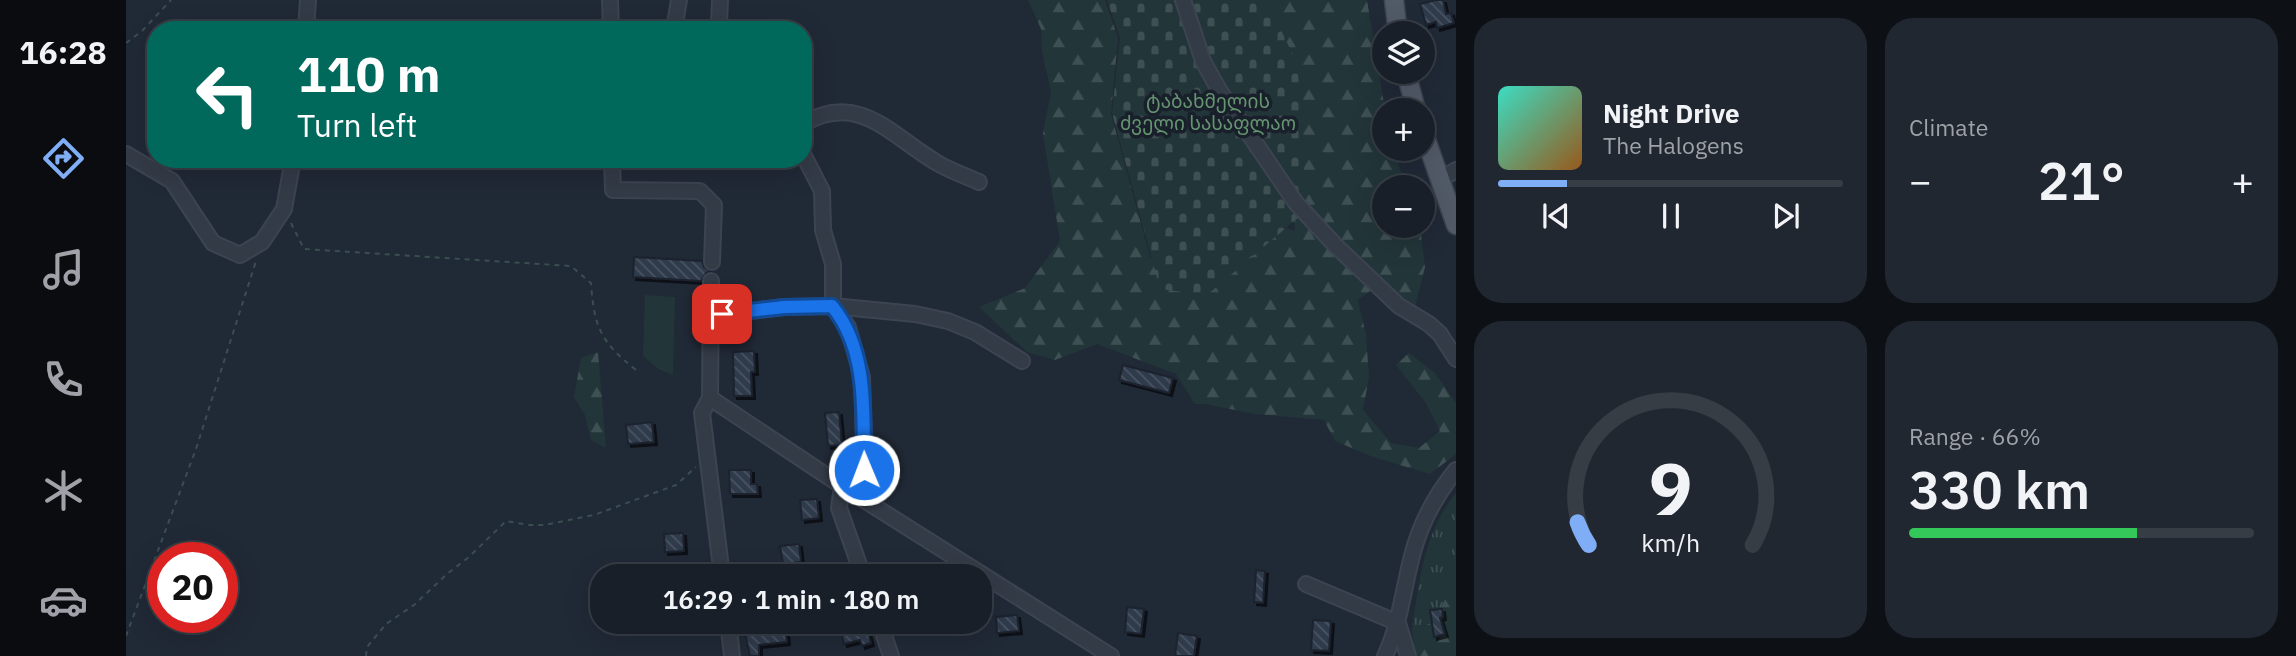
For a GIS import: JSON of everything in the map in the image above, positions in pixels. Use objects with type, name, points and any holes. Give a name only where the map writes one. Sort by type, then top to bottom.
[{"type":"main road","points":[[1394,0],[1397,21]]},
{"type":"main road","points":[[1433,161],[1456,225]]},
{"type":"street","points":[[307,21],[308,0]]},
{"type":"street","points":[[610,0],[611,21]]},
{"type":"street","points":[[676,21],[679,0]]},
{"type":"street","points":[[719,21],[720,0]]},
{"type":"street","points":[[1183,0],[1203,61],[1219,90],[1296,203],[1336,247],[1399,306],[1435,329],[1456,359]]},
{"type":"street","points":[[812,119],[834,111],[853,111],[882,125],[940,166],[979,181]]},
{"type":"street","points":[[126,154],[147,166]]},
{"type":"street","points":[[150,168],[172,181],[213,243],[240,255],[262,242],[284,209],[291,168]]},
{"type":"street","points":[[612,168],[613,190],[701,191],[714,205],[712,262]]},
{"type":"street","points":[[810,168],[822,191],[823,230],[833,264],[832,306],[848,327],[862,377],[866,478],[864,488],[858,496]]},
{"type":"street","points":[[1439,180],[1456,170]]},
{"type":"street","points":[[711,281],[710,398],[702,413],[720,564]]},
{"type":"street","points":[[711,316],[784,307],[832,306],[915,314],[948,321],[975,332],[1022,361]]},
{"type":"street","points":[[710,398],[842,486],[1111,656]]},
{"type":"street","points":[[1385,656],[1398,623],[1412,555],[1427,513],[1456,470]]},
{"type":"street","points":[[842,486],[839,508],[859,564]]},
{"type":"street","points":[[1306,584],[1398,623]]},
{"type":"street","points":[[1398,623],[1408,656]]},
{"type":"street","points":[[729,634],[732,656]]},
{"type":"street","points":[[883,634],[891,656]]},
{"type":"path","points":[[151,21],[171,0]]},
{"type":"path","points":[[126,43],[147,26]]},
{"type":"path","points":[[284,209],[304,249],[571,266],[591,283],[593,315],[611,350],[636,370]]},
{"type":"path","points":[[126,636],[196,449],[262,242]]},
{"type":"path","points":[[366,656],[367,647],[386,624],[469,557],[506,521],[544,525],[594,515],[677,485],[707,457]]},
{"type":"green space","points":[[1028,0],[1105,0],[1118,38],[1111,114],[1150,257],[1186,287],[1250,217],[1295,231],[1293,199],[1245,0],[1367,0],[1372,31],[1372,84],[1381,84],[1383,98],[1372,98],[1372,161],[1397,161],[1402,175],[1372,175],[1372,238],[1421,238],[1425,267],[1415,307],[1398,311],[1373,289],[1358,300],[1366,335],[1369,377],[1363,410],[1391,443],[1419,448],[1440,431],[1426,403],[1396,365],[1409,353],[1435,373],[1456,403],[1456,454],[1430,474],[1373,457],[1335,441],[1324,420],[1254,414],[1195,404],[1176,374],[1097,344],[1055,360],[1027,352],[979,307],[1025,288],[1060,241],[1043,133],[1051,92],[1042,51],[1041,29]]},
{"type":"green space","name":"ტაბახმელის ძველი სასაფლაო","points":[[1107,0],[1267,0],[1298,66],[1306,211],[1207,295],[1160,289],[1112,113],[1120,38]]},
{"type":"green space","points":[[645,295],[675,297],[673,375],[658,369],[643,356]]},
{"type":"green space","points":[[598,352],[606,448],[591,440],[585,415],[574,397],[581,358]]},
{"type":"green space","points":[[1456,493],[1456,564],[1452,585],[1434,623],[1412,630],[1430,540],[1445,508]]},
{"type":"green space","points":[[1456,564],[1456,656],[1415,656],[1412,630],[1434,622],[1452,585]]},
{"type":"building","points":[[1443,0],[1446,14],[1451,13],[1454,23],[1437,28],[1435,21],[1425,21],[1420,4]]},
{"type":"building","points":[[634,257],[702,261],[704,267],[711,271],[706,273],[701,281],[633,277]]},
{"type":"building","points":[[754,351],[752,396],[734,396],[733,352]]},
{"type":"building","points":[[1123,365],[1173,378],[1169,393],[1119,380]]},
{"type":"building","points":[[839,412],[842,445],[828,446],[825,413]]},
{"type":"building","points":[[652,422],[654,442],[628,444],[626,425]]},
{"type":"building","points":[[729,470],[751,470],[751,484],[757,484],[758,494],[730,494]]},
{"type":"building","points":[[817,499],[819,518],[802,520],[800,500]]},
{"type":"building","points":[[683,533],[684,551],[665,552],[664,534]]},
{"type":"building","points":[[799,544],[801,562],[783,564],[780,546]]},
{"type":"building","points":[[1256,570],[1265,571],[1263,603],[1254,602]]},
{"type":"building","points":[[1127,607],[1144,609],[1141,634],[1125,632]]},
{"type":"building","points":[[1442,609],[1443,617],[1440,618],[1445,634],[1434,637],[1430,610]]},
{"type":"building","points":[[1017,615],[1019,631],[997,633],[996,617]]},
{"type":"building","points":[[1313,620],[1331,621],[1329,651],[1311,650]]},
{"type":"building","points":[[1178,633],[1197,636],[1194,656],[1175,656]]},
{"type":"building","points":[[745,634],[786,634],[787,642],[759,645],[759,656],[750,656]]},
{"type":"building","points":[[842,634],[869,634],[871,643],[862,646],[860,640],[844,644]]},
{"type":"route","points":[[722,314],[784,307],[832,306],[848,327],[862,377],[864,470]]}]
